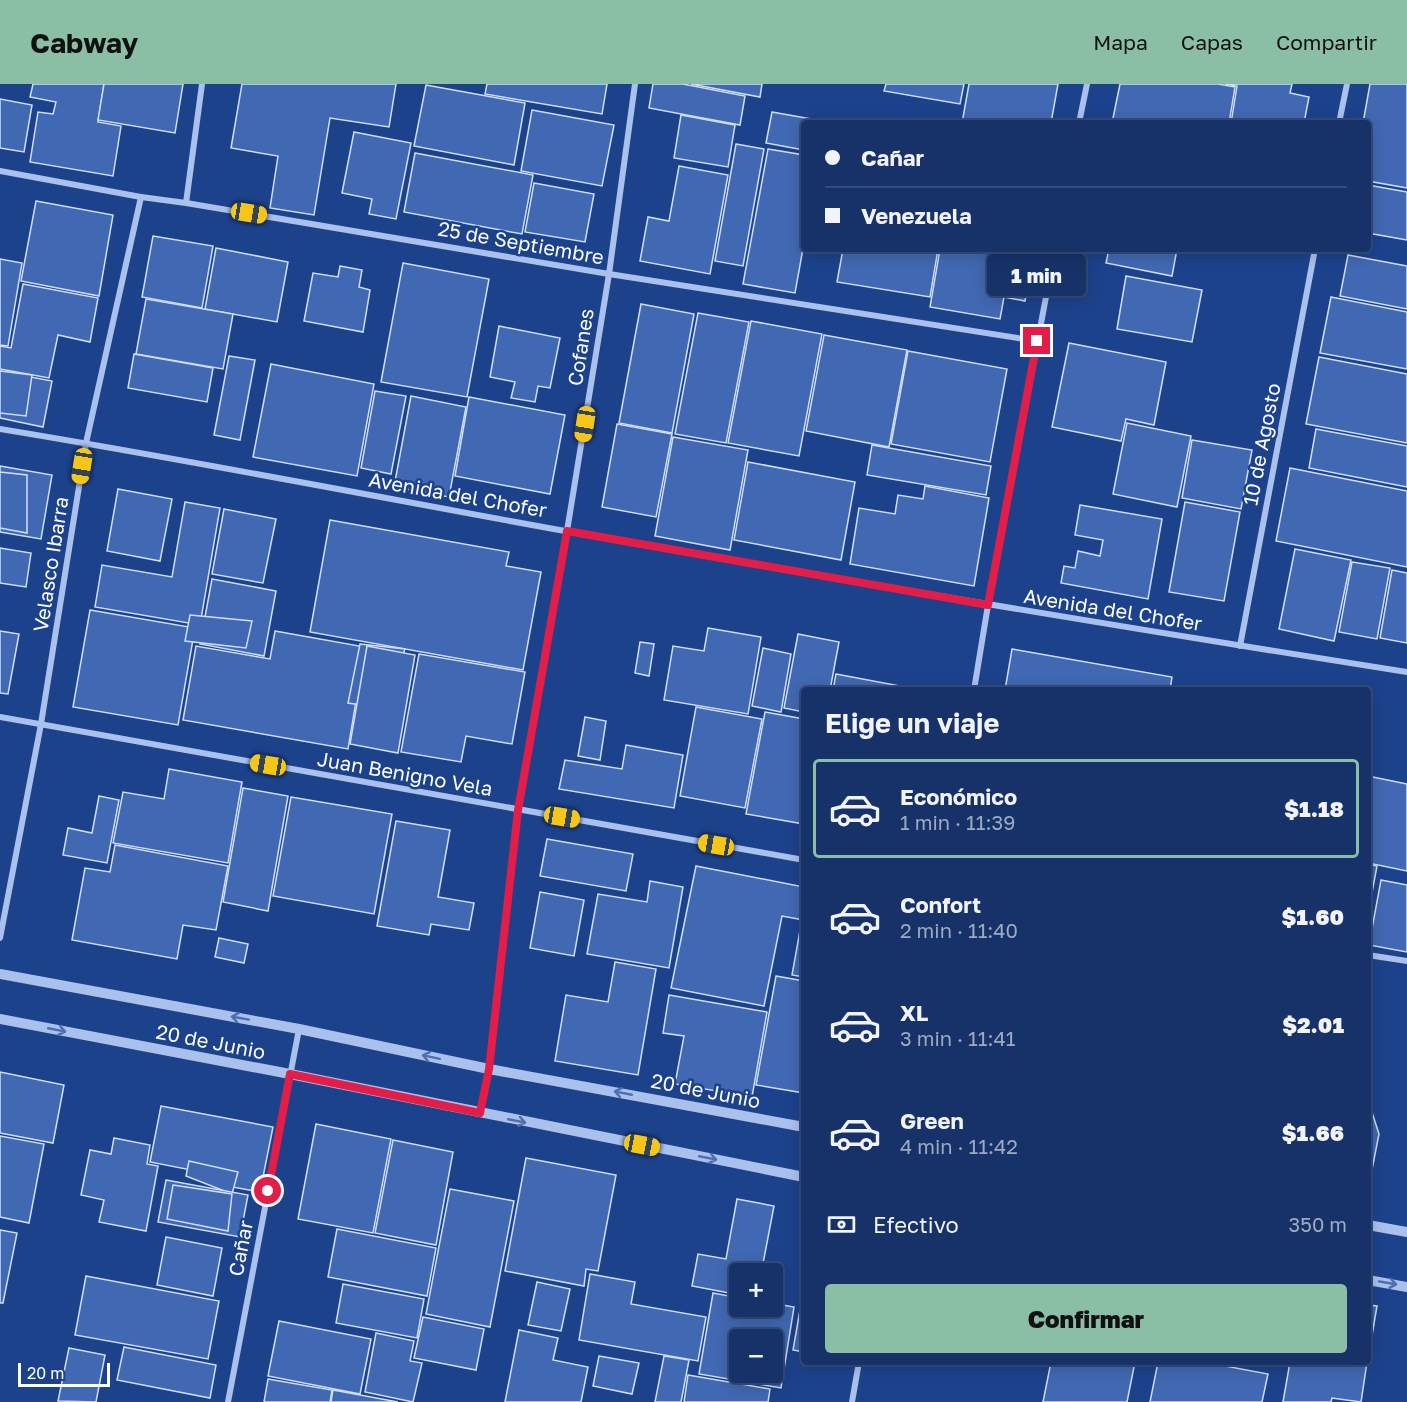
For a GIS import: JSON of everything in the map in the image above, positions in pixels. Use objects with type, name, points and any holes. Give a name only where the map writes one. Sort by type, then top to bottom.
[{"type":"street","points":[[186,203],[202,84]]},
{"type":"street","name":"Cofanes","points":[[480,1113],[489,1069],[518,810],[609,274],[635,84]]},
{"type":"street","points":[[1080,120],[1087,84]]},
{"type":"street","points":[[1340,120],[1347,84]]},
{"type":"street","name":"25 de Septiembre","points":[[0,171],[141,197],[609,274],[1037,341]]},
{"type":"street","name":"Velasco Ibarra","points":[[0,938],[41,724],[86,443],[141,197]]},
{"type":"street","points":[[974,687],[1054,252]]},
{"type":"street","name":"10 de Agosto","points":[[1240,646],[1314,252]]},
{"type":"street","name":"Avenida del Chofer","points":[[0,429],[988,605],[1407,672]]},
{"type":"street","name":"Juan Benigno Vela","points":[[0,717],[801,859]]},
{"type":"street","points":[[1371,955],[1407,961]]},
{"type":"street","name":"20 de Junio","points":[[0,974],[299,1029],[489,1069],[801,1126]]},
{"type":"street","name":"20 de Junio","points":[[0,1019],[290,1074],[801,1176]]},
{"type":"street","name":"Cañar","points":[[228,1402],[299,1029]]},
{"type":"street","points":[[1371,1226],[1407,1232]]},
{"type":"street","points":[[1371,1281],[1407,1287]]},
{"type":"street","points":[[852,1402],[858,1365]]},
{"type":"building","points":[[33,84],[104,84],[98,122],[121,126],[113,176],[30,162],[38,112],[53,114],[56,102],[30,97]]},
{"type":"building","points":[[104,84],[183,84],[175,133],[98,120]]},
{"type":"building","points":[[242,84],[396,84],[389,127],[330,118],[314,215],[270,208],[278,156],[231,148]]},
{"type":"building","points":[[487,84],[607,84],[602,114],[485,94]]},
{"type":"building","points":[[653,84],[683,84],[745,96],[740,125],[649,108]]},
{"type":"building","points":[[691,84],[762,84],[760,97]]},
{"type":"building","points":[[886,84],[964,84],[960,104],[884,91]]},
{"type":"building","points":[[969,84],[1058,84],[1052,120],[963,120]]},
{"type":"building","points":[[1120,84],[1218,84],[1235,87],[1230,120],[1113,120]]},
{"type":"building","points":[[1225,84],[1292,84],[1290,93],[1309,97],[1305,120],[1231,120],[1237,86]]},
{"type":"building","points":[[1370,84],[1407,84],[1407,188],[1371,182],[1371,120],[1364,120]]},
{"type":"building","points":[[426,85],[525,103],[514,165],[414,146]]},
{"type":"building","points":[[0,99],[32,105],[24,152],[0,148]]},
{"type":"building","points":[[532,110],[614,125],[602,186],[521,171]]},
{"type":"building","points":[[772,112],[817,120],[801,120],[801,149],[766,143]]},
{"type":"building","points":[[681,115],[735,125],[728,167],[674,158]]},
{"type":"building","points":[[354,132],[411,143],[396,219],[369,214],[372,199],[342,193]]},
{"type":"building","points":[[736,144],[764,149],[743,266],[715,261]]},
{"type":"building","points":[[768,149],[801,154],[802,252],[795,293],[743,284]]},
{"type":"building","points":[[415,153],[533,175],[522,234],[404,212]]},
{"type":"building","points":[[679,166],[728,175],[710,274],[640,261],[648,217],[669,221]]},
{"type":"building","points":[[534,183],[594,194],[585,242],[525,232]]},
{"type":"building","points":[[1371,186],[1407,192],[1407,240],[1371,234]]},
{"type":"building","points":[[36,201],[113,215],[99,296],[21,281]]},
{"type":"building","points":[[153,236],[213,246],[202,308],[142,297]]},
{"type":"building","points":[[216,248],[288,262],[277,322],[205,309]]},
{"type":"building","points":[[842,252],[938,252],[930,297],[837,282]]},
{"type":"building","points":[[939,252],[1033,252],[1025,301],[1004,297],[1000,319],[930,307]]},
{"type":"building","points":[[1108,252],[1176,252],[1172,276],[1106,263]]},
{"type":"building","points":[[1348,255],[1407,266],[1407,309],[1340,296]]},
{"type":"building","points":[[0,259],[22,263],[8,346],[0,345]]},
{"type":"building","points":[[403,263],[489,279],[467,397],[381,382]]},
{"type":"building","points":[[340,266],[362,270],[359,287],[370,290],[363,332],[304,321],[313,273],[338,277]]},
{"type":"building","points":[[1126,276],[1202,290],[1192,342],[1117,329]]},
{"type":"building","points":[[23,284],[98,298],[90,342],[58,335],[49,378],[0,369],[0,346],[11,348]]},
{"type":"building","points":[[1331,297],[1407,312],[1407,369],[1320,353]]},
{"type":"building","points":[[146,299],[233,314],[223,369],[136,354]]},
{"type":"building","points":[[641,304],[694,314],[672,433],[619,423]]},
{"type":"building","points":[[698,313],[749,322],[726,443],[675,434]]},
{"type":"building","points":[[751,321],[822,334],[799,456],[728,443]]},
{"type":"building","points":[[499,326],[560,338],[550,388],[538,386],[535,402],[511,398],[515,382],[490,377]]},
{"type":"building","points":[[824,335],[907,350],[889,447],[806,431]]},
{"type":"building","points":[[1069,343],[1166,362],[1154,425],[1126,419],[1121,441],[1052,427]]},
{"type":"building","points":[[908,351],[1007,369],[990,462],[891,444]]},
{"type":"building","points":[[134,354],[213,368],[207,402],[128,388]]},
{"type":"building","points":[[229,356],[255,360],[240,440],[214,435]]},
{"type":"building","points":[[1319,357],[1407,374],[1407,443],[1306,424]]},
{"type":"building","points":[[271,364],[374,384],[357,476],[253,457]]},
{"type":"building","points":[[0,371],[52,381],[43,427],[0,418]]},
{"type":"building","points":[[0,371],[32,375],[26,416],[0,413]]},
{"type":"building","points":[[375,391],[406,396],[391,474],[361,468]]},
{"type":"building","points":[[411,396],[466,407],[449,497],[394,487]]},
{"type":"building","points":[[469,397],[565,415],[550,494],[455,476]]},
{"type":"building","points":[[1127,423],[1191,436],[1177,507],[1113,494]]},
{"type":"building","points":[[617,424],[672,434],[656,517],[602,507]]},
{"type":"building","points":[[1316,429],[1407,446],[1407,487],[1309,468]]},
{"type":"building","points":[[673,437],[748,450],[730,550],[655,536]]},
{"type":"building","points":[[1192,440],[1252,450],[1241,509],[1182,498]]},
{"type":"building","points":[[872,445],[991,466],[986,495],[867,475]]},
{"type":"building","points":[[748,462],[855,482],[841,560],[734,540]]},
{"type":"building","points":[[0,466],[52,475],[41,539],[0,532]]},
{"type":"building","points":[[1290,468],[1407,491],[1407,567],[1276,541]]},
{"type":"building","points":[[0,472],[27,475],[27,533],[0,528]]},
{"type":"building","points":[[925,486],[989,498],[974,586],[850,564],[859,508],[895,514],[898,495],[923,499]]},
{"type":"building","points":[[118,489],[172,499],[160,561],[107,551]]},
{"type":"building","points":[[185,502],[220,508],[200,625],[95,607],[102,565],[172,577]]},
{"type":"building","points":[[1185,502],[1240,512],[1224,601],[1169,592]]},
{"type":"building","points":[[1080,505],[1162,519],[1148,599],[1061,583],[1064,566],[1075,568],[1078,551],[1100,556],[1103,540],[1075,535]]},
{"type":"building","points":[[224,509],[276,519],[263,583],[212,574]]},
{"type":"building","points":[[330,520],[509,552],[506,566],[541,572],[523,670],[310,632]]},
{"type":"building","points":[[0,548],[31,553],[26,587],[0,583]]},
{"type":"building","points":[[1295,549],[1351,560],[1334,641],[1279,629]]},
{"type":"building","points":[[1352,562],[1390,568],[1377,639],[1339,632]]},
{"type":"building","points":[[1392,570],[1407,573],[1407,643],[1380,638]]},
{"type":"building","points":[[212,579],[276,591],[264,656],[200,644]]},
{"type":"building","points":[[90,610],[195,628],[178,725],[73,707]]},
{"type":"building","points":[[190,615],[252,621],[246,648],[185,641]]},
{"type":"building","points":[[708,628],[761,637],[748,714],[664,700],[673,646],[704,651]]},
{"type":"building","points":[[0,631],[19,634],[8,694],[0,693]]},
{"type":"building","points":[[275,631],[365,647],[348,749],[183,720],[196,646],[270,659]]},
{"type":"building","points":[[798,634],[839,642],[831,687],[801,687],[801,711],[784,708]]},
{"type":"building","points":[[640,642],[654,644],[649,676],[635,673]]},
{"type":"building","points":[[360,644],[405,649],[385,708],[348,703]]},
{"type":"building","points":[[367,646],[415,655],[398,753],[350,744]]},
{"type":"building","points":[[763,648],[791,654],[781,712],[752,706]]},
{"type":"building","points":[[1012,649],[1172,677],[1170,687],[1006,687]]},
{"type":"building","points":[[419,654],[525,672],[512,744],[466,736],[461,762],[401,752]]},
{"type":"building","points":[[836,674],[906,687],[834,687]]},
{"type":"building","points":[[696,707],[762,719],[745,808],[680,796]]},
{"type":"building","points":[[765,712],[801,718],[801,823],[746,814]]},
{"type":"building","points":[[585,717],[606,721],[600,760],[578,756]]},
{"type":"building","points":[[626,745],[683,755],[674,808],[559,789],[565,760],[622,769]]},
{"type":"building","points":[[169,769],[242,782],[228,863],[113,843],[123,792],[164,799]]},
{"type":"building","points":[[1371,777],[1407,784],[1407,871],[1371,864]]},
{"type":"building","points":[[243,788],[288,796],[268,911],[223,902]]},
{"type":"building","points":[[99,796],[119,800],[107,863],[63,855],[68,828],[92,833]]},
{"type":"building","points":[[291,797],[392,814],[374,914],[273,896]]},
{"type":"building","points":[[396,821],[450,830],[438,897],[474,903],[469,930],[431,924],[429,935],[377,926]]},
{"type":"building","points":[[547,839],[633,854],[626,891],[540,876]]},
{"type":"building","points":[[115,845],[228,866],[216,930],[183,925],[177,959],[72,940],[85,868],[110,872]]},
{"type":"building","points":[[1371,865],[1377,866],[1371,898]]},
{"type":"building","points":[[696,866],[801,886],[801,919],[782,916],[764,1006],[671,988]]},
{"type":"building","points":[[1381,880],[1407,885],[1407,952],[1371,945]]},
{"type":"building","points":[[650,881],[683,887],[669,968],[587,954],[598,894],[647,902]]},
{"type":"building","points":[[540,892],[584,900],[574,956],[530,948]]},
{"type":"building","points":[[801,925],[801,976],[792,975]]},
{"type":"building","points":[[219,938],[248,944],[244,963],[215,957]]},
{"type":"building","points":[[615,962],[656,969],[638,1075],[555,1061],[566,995],[608,1002]]},
{"type":"building","points":[[776,976],[801,980],[801,1092],[756,1085]]},
{"type":"building","points":[[669,995],[767,1012],[752,1097],[675,1084],[684,1036],[663,1033]]},
{"type":"building","points":[[0,1072],[64,1085],[53,1143],[0,1133]]},
{"type":"building","points":[[161,1106],[273,1127],[260,1192],[210,1183],[212,1174],[150,1162]]},
{"type":"building","points":[[1371,1109],[1379,1134],[1371,1175]]},
{"type":"building","points":[[316,1124],[391,1139],[373,1233],[298,1219]]},
{"type":"building","points":[[0,1136],[44,1144],[29,1223],[0,1217]]},
{"type":"building","points":[[114,1138],[150,1145],[147,1164],[158,1166],[146,1231],[99,1222],[104,1200],[81,1195],[90,1150],[111,1154]]},
{"type":"building","points":[[393,1140],[453,1152],[436,1245],[375,1233]]},
{"type":"building","points":[[526,1158],[616,1175],[598,1271],[586,1269],[584,1286],[505,1271]]},
{"type":"building","points":[[189,1161],[238,1172],[232,1194],[186,1176]]},
{"type":"building","points":[[166,1180],[248,1195],[240,1237],[158,1222]]},
{"type":"building","points":[[173,1185],[232,1194],[228,1231],[167,1219]]},
{"type":"building","points":[[450,1189],[514,1201],[490,1327],[426,1314]]},
{"type":"building","points":[[737,1199],[774,1206],[763,1263],[729,1263],[729,1293],[692,1286],[698,1254],[726,1259]]},
{"type":"building","points":[[337,1229],[436,1248],[427,1296],[328,1277]]},
{"type":"building","points":[[0,1230],[17,1233],[3,1303],[0,1303]]},
{"type":"building","points":[[166,1237],[222,1248],[213,1296],[157,1285]]},
{"type":"building","points":[[590,1274],[635,1282],[631,1304],[706,1317],[698,1361],[579,1340]]},
{"type":"building","points":[[86,1276],[219,1301],[208,1359],[75,1335]]},
{"type":"building","points":[[537,1282],[570,1289],[561,1331],[528,1325]]},
{"type":"building","points":[[343,1284],[424,1299],[417,1338],[336,1323]]},
{"type":"building","points":[[713,1293],[729,1296],[729,1317],[783,1317],[783,1305],[794,1307],[783,1376],[783,1329],[729,1329],[729,1379],[699,1374]]},
{"type":"building","points":[[1371,1305],[1377,1306],[1371,1341]]},
{"type":"building","points":[[800,1310],[801,1310],[801,1351],[793,1350]]},
{"type":"building","points":[[423,1317],[484,1329],[476,1370],[414,1358]]},
{"type":"building","points":[[279,1321],[371,1339],[360,1394],[268,1376]]},
{"type":"building","points":[[519,1330],[558,1338],[553,1360],[588,1367],[581,1402],[505,1402]]},
{"type":"building","points":[[376,1333],[414,1341],[410,1361],[422,1363],[413,1402],[365,1392]]},
{"type":"building","points":[[124,1347],[216,1365],[210,1398],[117,1380]]},
{"type":"building","points":[[69,1348],[105,1355],[96,1402],[58,1401]]},
{"type":"building","points":[[599,1356],[639,1363],[632,1394],[593,1386]]},
{"type":"building","points":[[664,1356],[689,1360],[681,1402],[655,1402]]},
{"type":"building","points":[[1050,1365],[1134,1365],[1127,1402],[1043,1402]]},
{"type":"building","points":[[1157,1365],[1220,1365],[1268,1374],[1262,1402],[1150,1402]]},
{"type":"building","points":[[1289,1365],[1367,1365],[1361,1402],[1332,1398],[1331,1402],[1283,1402]]},
{"type":"building","points":[[688,1375],[770,1389],[768,1402],[684,1402]]},
{"type":"building","points":[[268,1379],[332,1390],[330,1402],[264,1402]]},
{"type":"building","points":[[752,1383],[782,1383],[781,1388]]},
{"type":"building","points":[[333,1390],[398,1402],[331,1402]]},
{"type":"route","points":[[268,1191],[290,1074],[480,1113],[489,1069],[518,810],[567,531],[988,605],[1037,341]]}]
